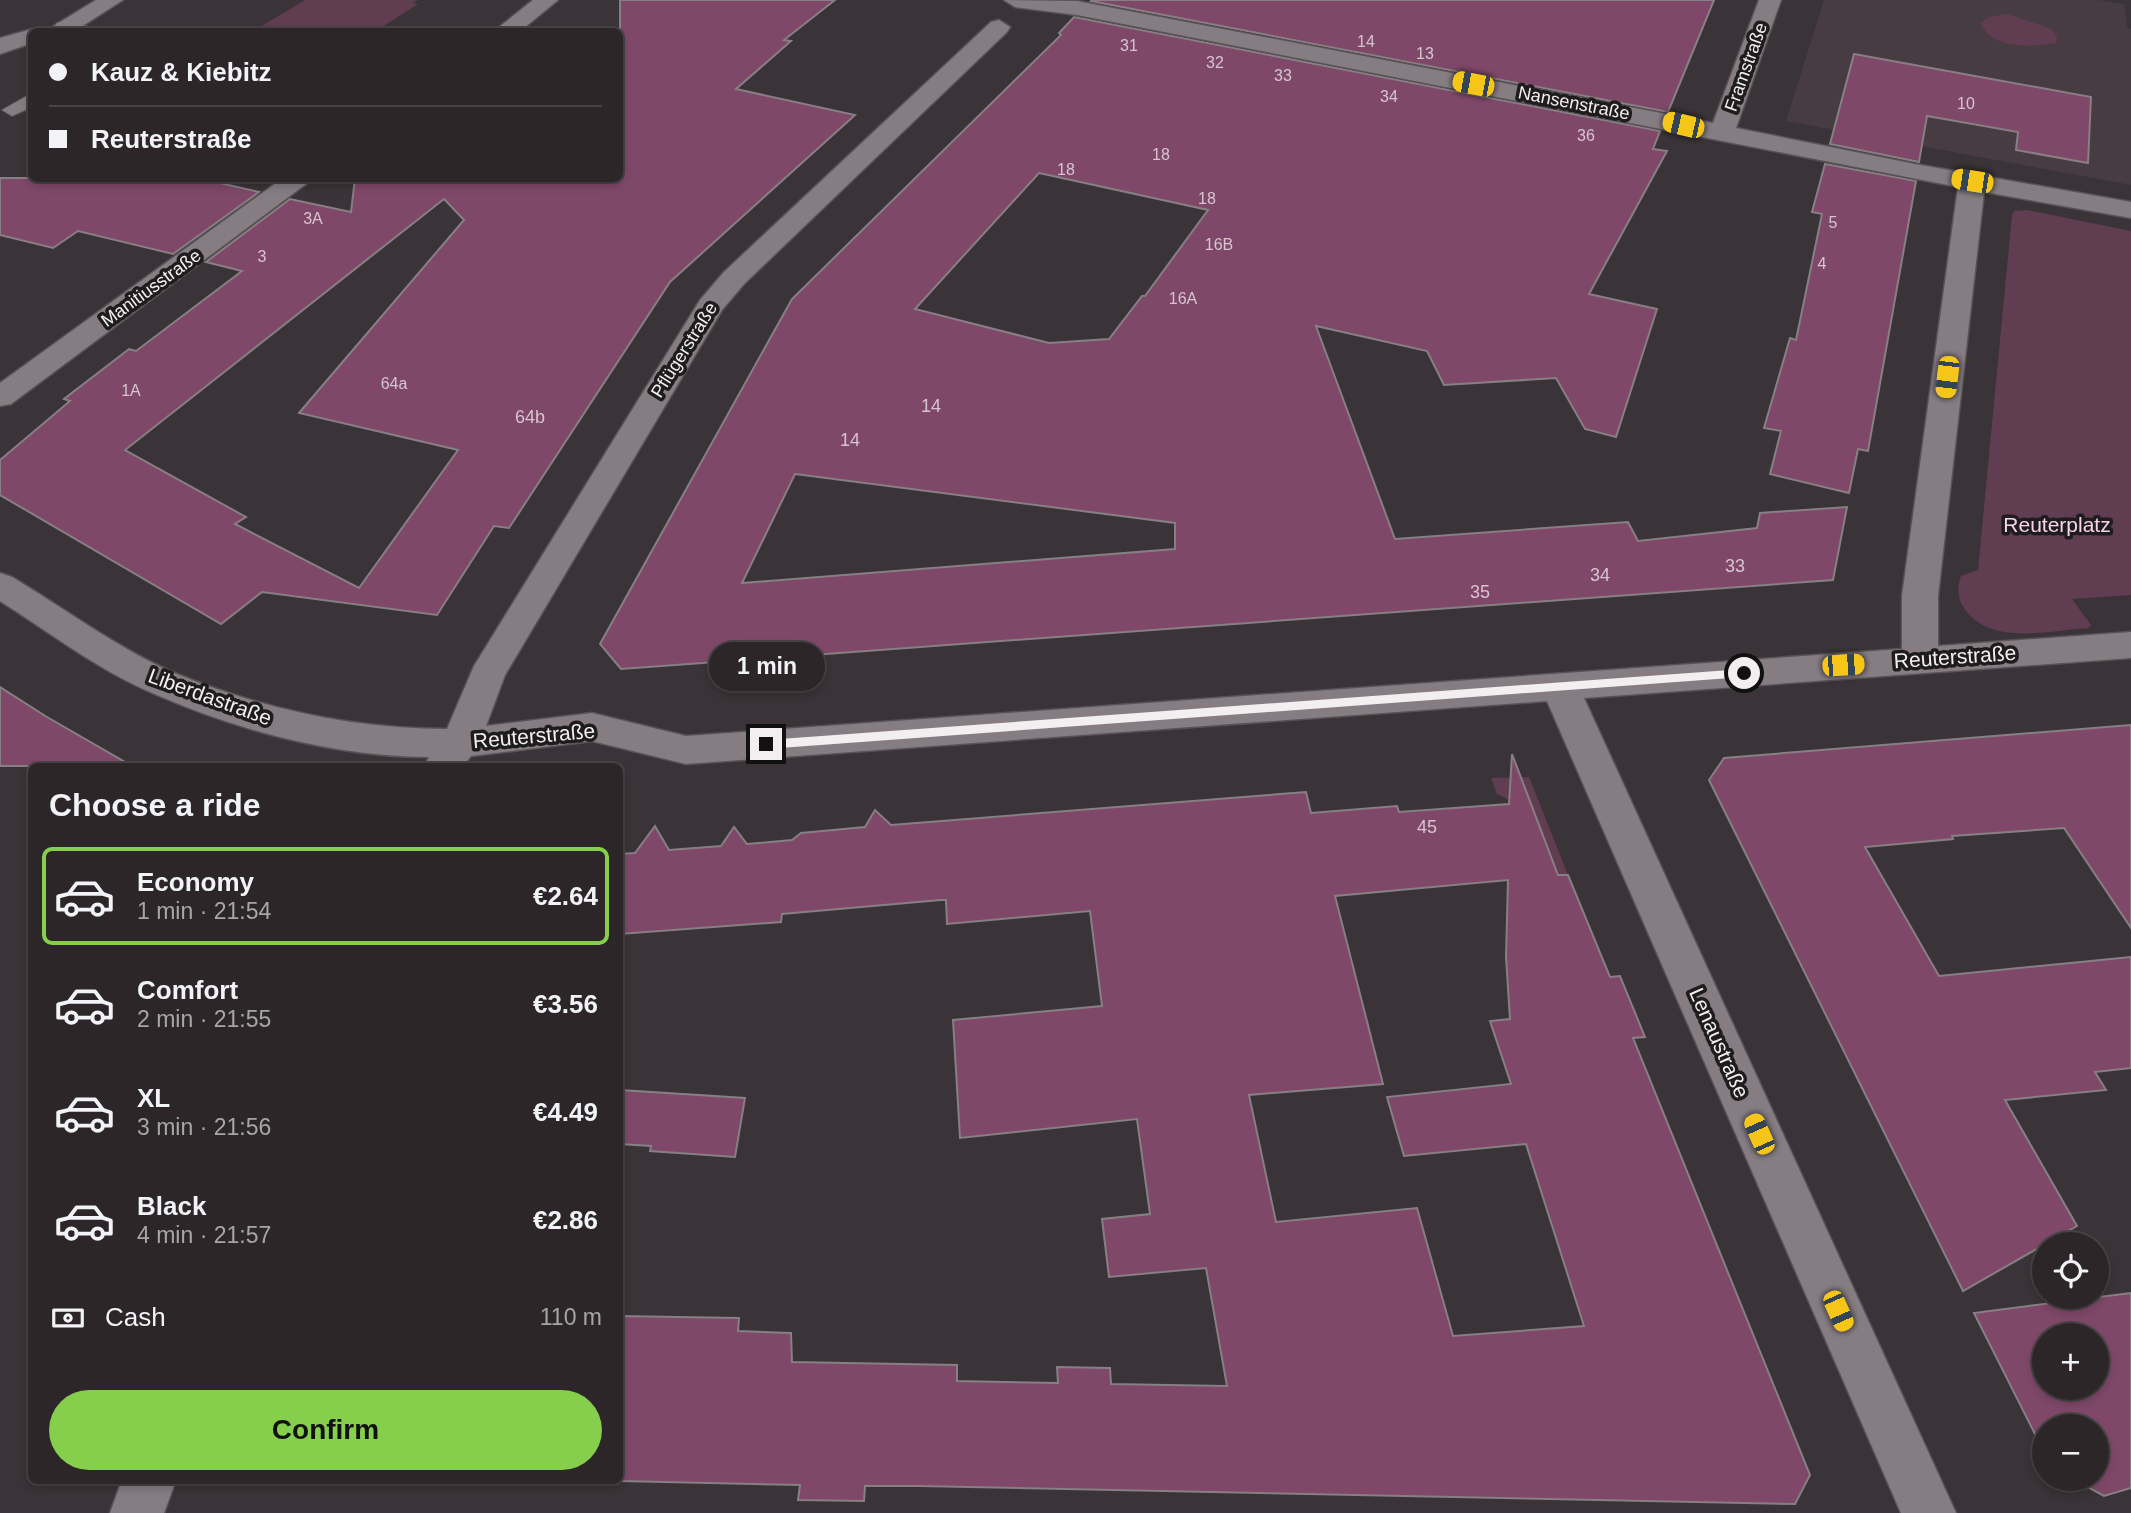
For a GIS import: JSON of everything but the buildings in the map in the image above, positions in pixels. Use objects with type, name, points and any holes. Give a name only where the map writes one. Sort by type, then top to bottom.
[{"type":"street","points":[[61,28],[112,0]]},
{"type":"street","points":[[509,28],[547,0]]},
{"type":"street","name":"Nansenstraße","points":[[1016,0],[1077,8],[2131,210]]},
{"type":"street","name":"Framstraße","points":[[1722,133],[1770,0]]},
{"type":"street","name":"Pflügerstraße","points":[[459,759],[477,693],[710,306],[741,271],[999,27]]},
{"type":"street","points":[[0,47],[15,39],[28,37]]},
{"type":"street","points":[[1920,659],[1920,596],[1972,181]]},
{"type":"street","name":"Manitiusstraße","points":[[0,397],[296,182]]},
{"type":"street","name":"Liberdastraße","points":[[0,585],[131,666],[197,696],[266,719],[307,729],[400,743]]},
{"type":"street","name":"Reuterstraße","points":[[400,743],[459,759],[592,727],[686,750],[2131,645]]},
{"type":"street","name":"Lenaustraße","points":[[1560,687],[1929,1513]]},
{"type":"street","points":[[137,1513],[148,1484]]},
{"type":"lane","points":[[12,110],[28,101]]},
{"type":"shaded area","points":[[1824,0],[2098,0],[2124,4],[2127,28],[2131,29],[2131,185],[1786,121]]},
{"type":"green space","points":[[305,0],[418,0],[413,3],[418,4],[381,28],[258,28]]},
{"type":"green space","points":[[2007,14],[2052,29],[2057,37],[2056,43],[2013,45],[1994,38],[1980,23],[1989,17]]},
{"type":"green space","name":"Reuterplatz","points":[[2027,210],[2131,231],[2131,595],[2072,599],[2091,625],[2089,628],[2039,633],[2005,632],[1989,628],[1975,620],[1964,608],[1958,588],[1961,576],[1978,570],[2012,215],[2014,211]]},
{"type":"green space","points":[[1529,777],[1568,875],[1558,875],[1537,827],[1521,809],[1497,794],[1491,778]]},
{"type":"route","points":[[766,744],[1744,673]]}]
